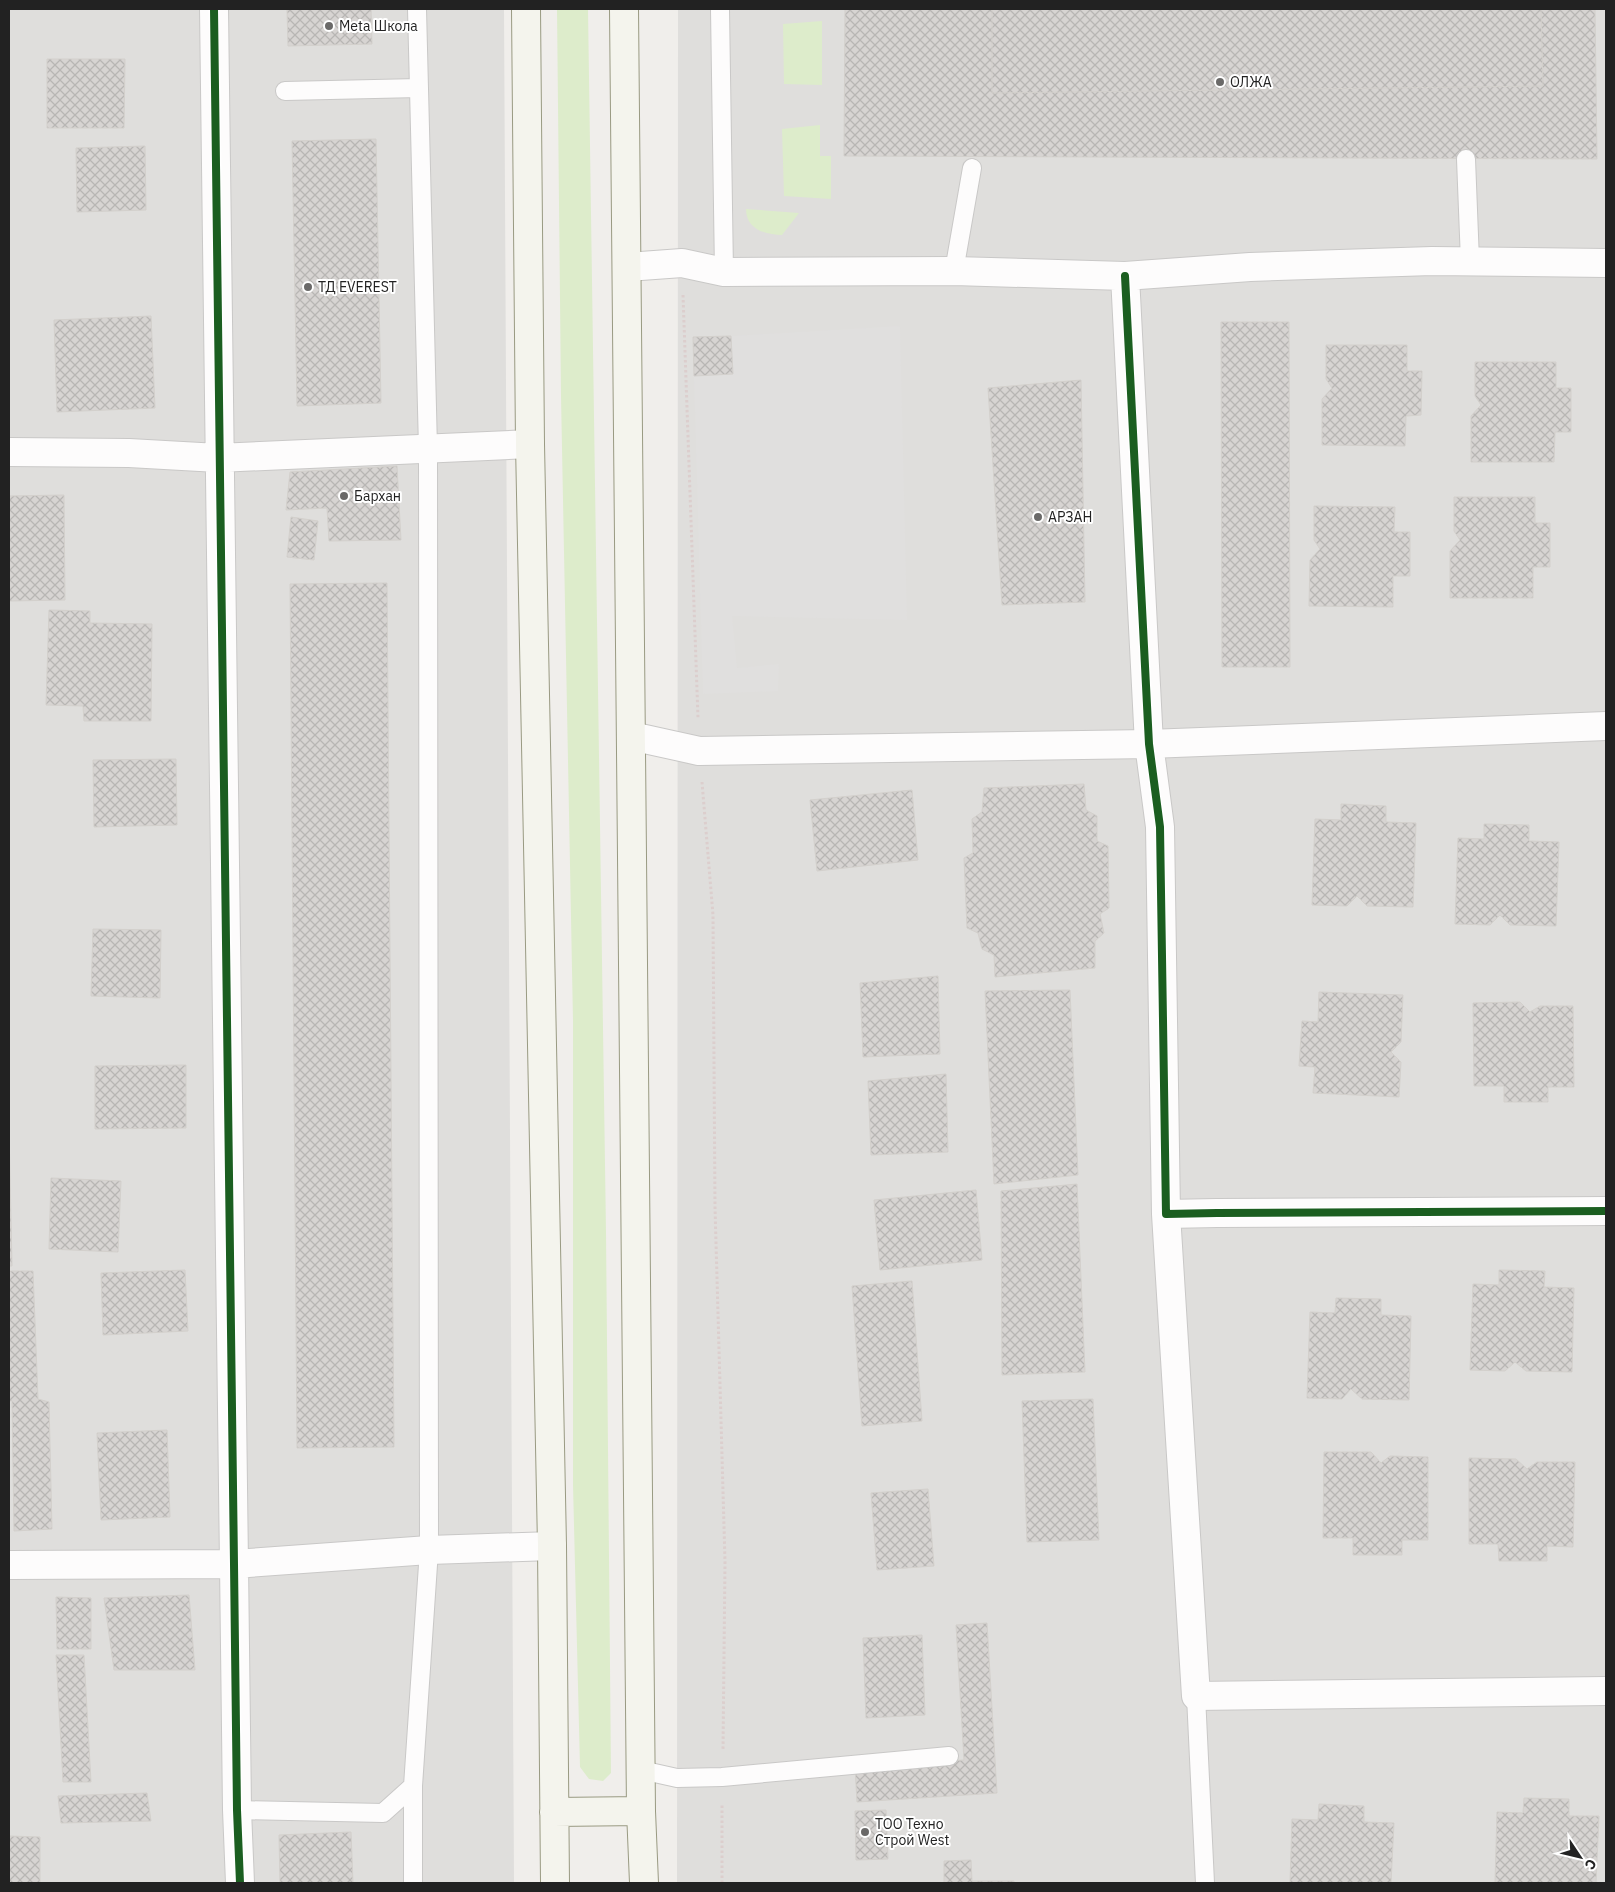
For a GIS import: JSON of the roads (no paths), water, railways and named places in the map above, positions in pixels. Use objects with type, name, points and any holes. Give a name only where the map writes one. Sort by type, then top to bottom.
[{"type":"main road","points":[[526,9],[530,444],[552,1546],[556,1883]]},
{"type":"main road","points":[[624,9],[641,1811],[644,1883]]},
{"type":"main road","points":[[554,1812],[641,1811]]},
{"type":"street","points":[[214,9],[218,458],[237,1810],[240,1883]]},
{"type":"street","points":[[627,266],[682,263],[724,272],[954,271],[1125,276],[1250,267],[1470,261],[1606,263]]},
{"type":"street","points":[[1125,276],[1148,744],[1160,827],[1166,1214],[1196,1696],[1606,1691]]},
{"type":"street","points":[[9,452],[130,453],[218,458],[530,444]]},
{"type":"street","points":[[631,736],[699,751],[1148,744],[1606,726]]},
{"type":"street","points":[[1166,1214],[1217,1212],[1606,1211]]},
{"type":"street","points":[[9,1565],[234,1564],[429,1550],[552,1546]]},
{"type":"lane","points":[[413,1883],[413,1786],[429,1550],[428,448],[417,9]]},
{"type":"lane","points":[[720,9],[724,272]]},
{"type":"lane","points":[[285,91],[419,88]]},
{"type":"lane","points":[[1466,160],[1470,261]]},
{"type":"lane","points":[[954,271],[972,168]]},
{"type":"lane","points":[[1196,1696],[1205,1883]]},
{"type":"lane","points":[[641,1770],[677,1778],[722,1777],[949,1756]]},
{"type":"lane","points":[[237,1810],[383,1813],[413,1786]]},
{"type":"place","name":"Meta Школа","points":[[329,26]]},
{"type":"place","name":"ОЛЖА","points":[[1220,82]]},
{"type":"place","name":"ТД EVEREST","points":[[308,287]]},
{"type":"place","name":"Бархан","points":[[344,496]]},
{"type":"place","name":"АРЗАН","points":[[1038,517]]},
{"type":"place","name":"ТОО Техно Строй West","points":[[865,1832]]}]
